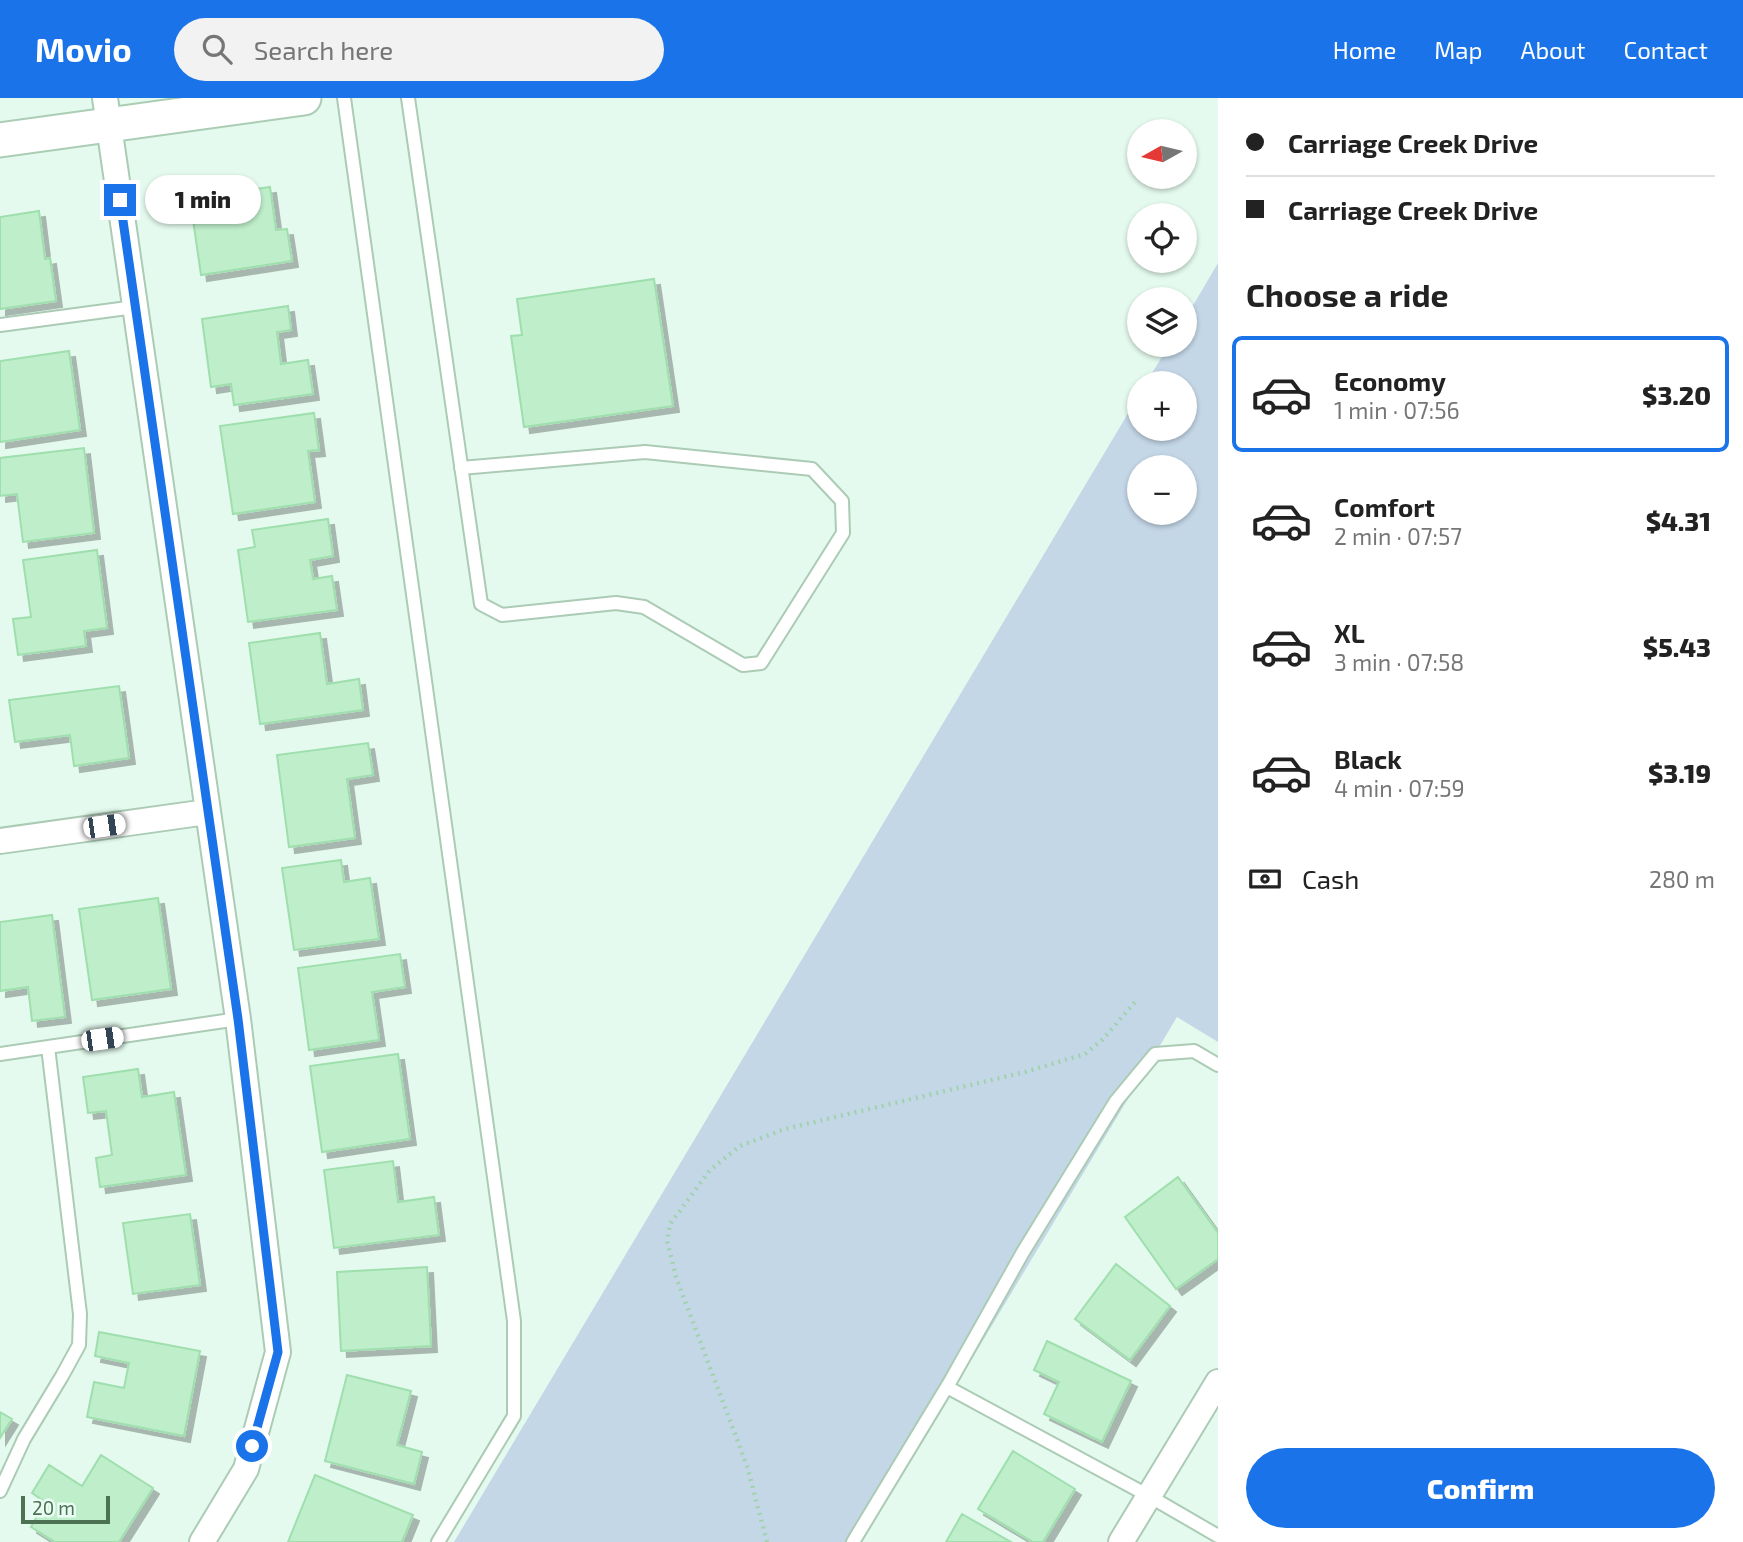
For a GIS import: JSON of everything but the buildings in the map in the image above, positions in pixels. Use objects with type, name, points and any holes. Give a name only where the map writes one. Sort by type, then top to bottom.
[{"type":"main road","points":[[0,140],[107,111],[304,98]]},
{"type":"street","points":[[107,111],[238,1019],[278,1352],[246,1469],[202,1542]]},
{"type":"street","points":[[0,841],[207,812]]},
{"type":"street","points":[[1121,1542],[1218,1382]]},
{"type":"lane","points":[[344,98],[514,1321],[514,1416],[438,1542]]},
{"type":"lane","points":[[408,98],[461,468],[481,604],[502,615],[615,603],[644,607],[743,666],[761,663],[843,533],[842,501],[812,470],[645,452],[461,468]]},
{"type":"lane","points":[[0,325],[135,306]]},
{"type":"lane","points":[[0,1054],[238,1019]]},
{"type":"lane","points":[[0,1491],[24,1439],[79,1345],[80,1314],[48,1047]]},
{"type":"lane","points":[[853,1542],[947,1387],[1023,1252],[1116,1101],[1155,1054],[1194,1051],[1218,1065]]},
{"type":"lane","points":[[947,1387],[1218,1536]]},
{"type":"path","points":[[767,1542],[747,1466],[676,1276],[667,1241],[670,1224],[710,1170],[740,1146],[785,1129],[1025,1072],[1085,1055],[1103,1040],[1135,1002]]},
{"type":"shaded area","points":[[1218,263],[1218,1042],[1177,1017],[862,1542],[454,1542],[1127,415],[1127,441],[1197,441],[1197,371],[1153,371],[1162,357],[1197,357],[1197,299]]},
{"type":"route","points":[[120,200],[238,1019],[278,1352],[252,1446]]}]
